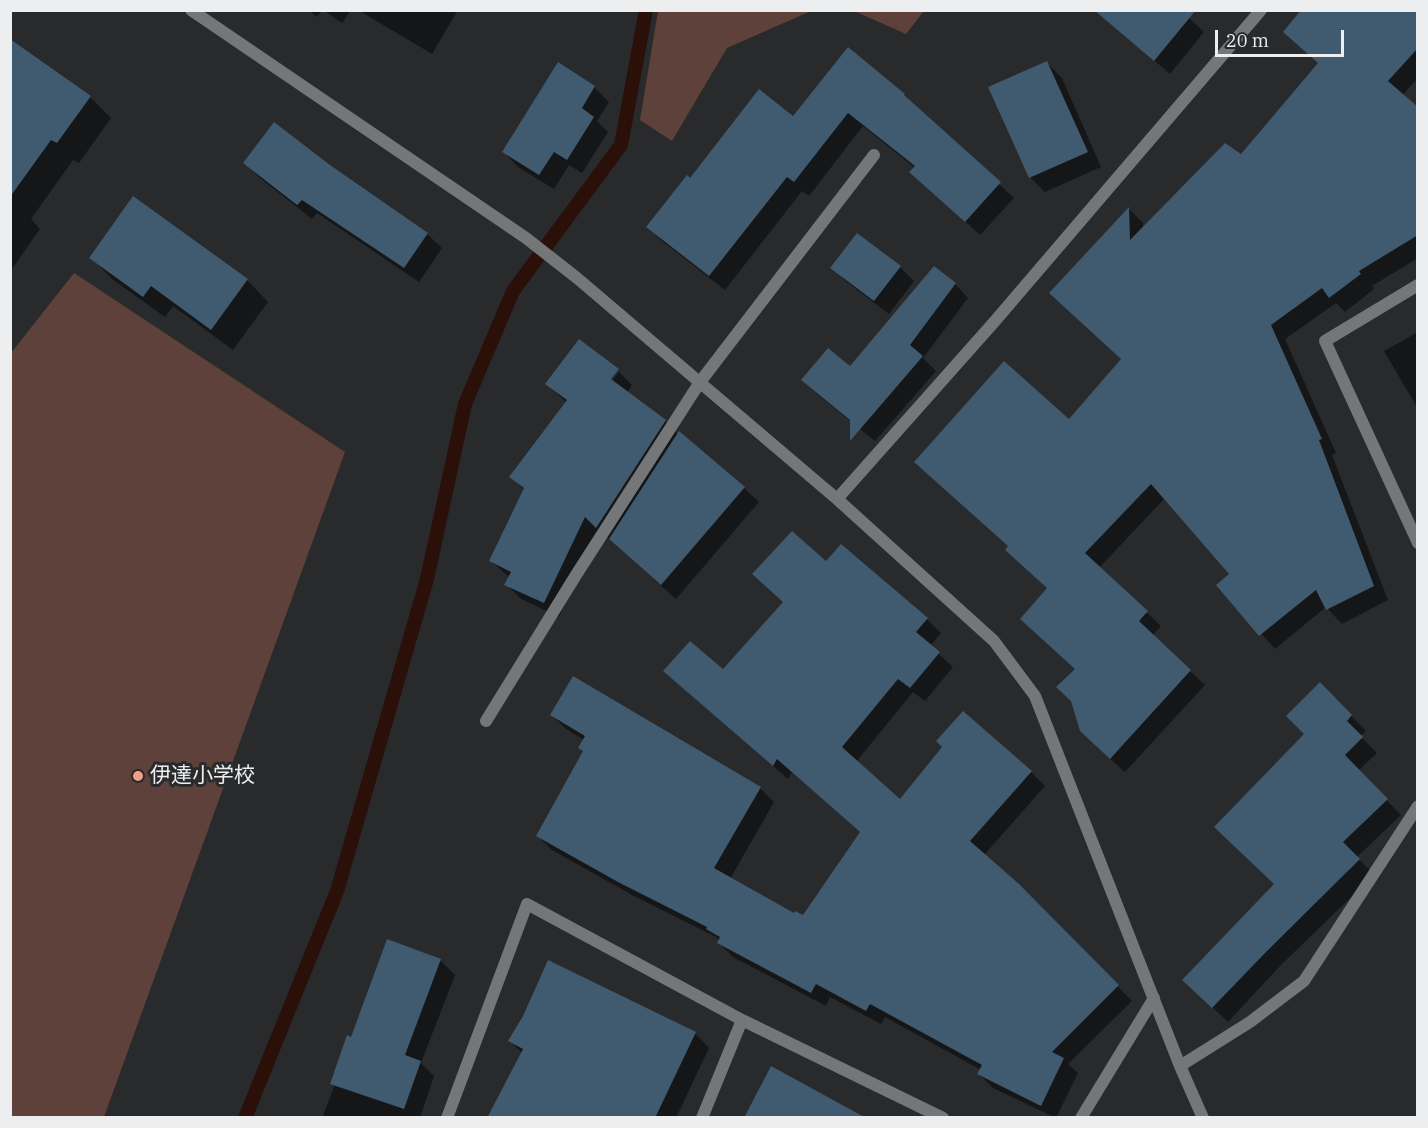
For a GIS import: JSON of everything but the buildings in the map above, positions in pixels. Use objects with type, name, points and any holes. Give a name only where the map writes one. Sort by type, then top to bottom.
[{"type":"street","points":[[191,10],[526,238],[577,278],[837,499],[994,641],[1035,696],[1180,1066],[1203,1118]]},
{"type":"street","points":[[837,499],[995,321],[1261,10]]},
{"type":"street","points":[[486,721],[700,382],[873,155]]},
{"type":"street","points":[[1418,285],[1325,341],[1418,543]]},
{"type":"street","points":[[1180,1066],[1250,1022],[1304,981],[1418,806]]},
{"type":"street","points":[[447,1118],[526,904],[742,1020],[943,1118]]},
{"type":"street","points":[[1081,1118],[1154,998]]},
{"type":"street","points":[[702,1118],[742,1020]]},
{"type":"shaded area","points":[[658,10],[811,11],[727,48],[672,141],[640,120]]},
{"type":"shaded area","points":[[924,10],[906,34],[854,11]]},
{"type":"shaded area","points":[[74,273],[345,452],[104,1117],[11,1117],[11,353]]},
{"type":"waterway","points":[[245,1118],[337,891],[427,579],[465,404],[513,291],[621,145],[646,10]]},
{"type":"place","name":"伊達小学校","points":[[138,776]]}]
